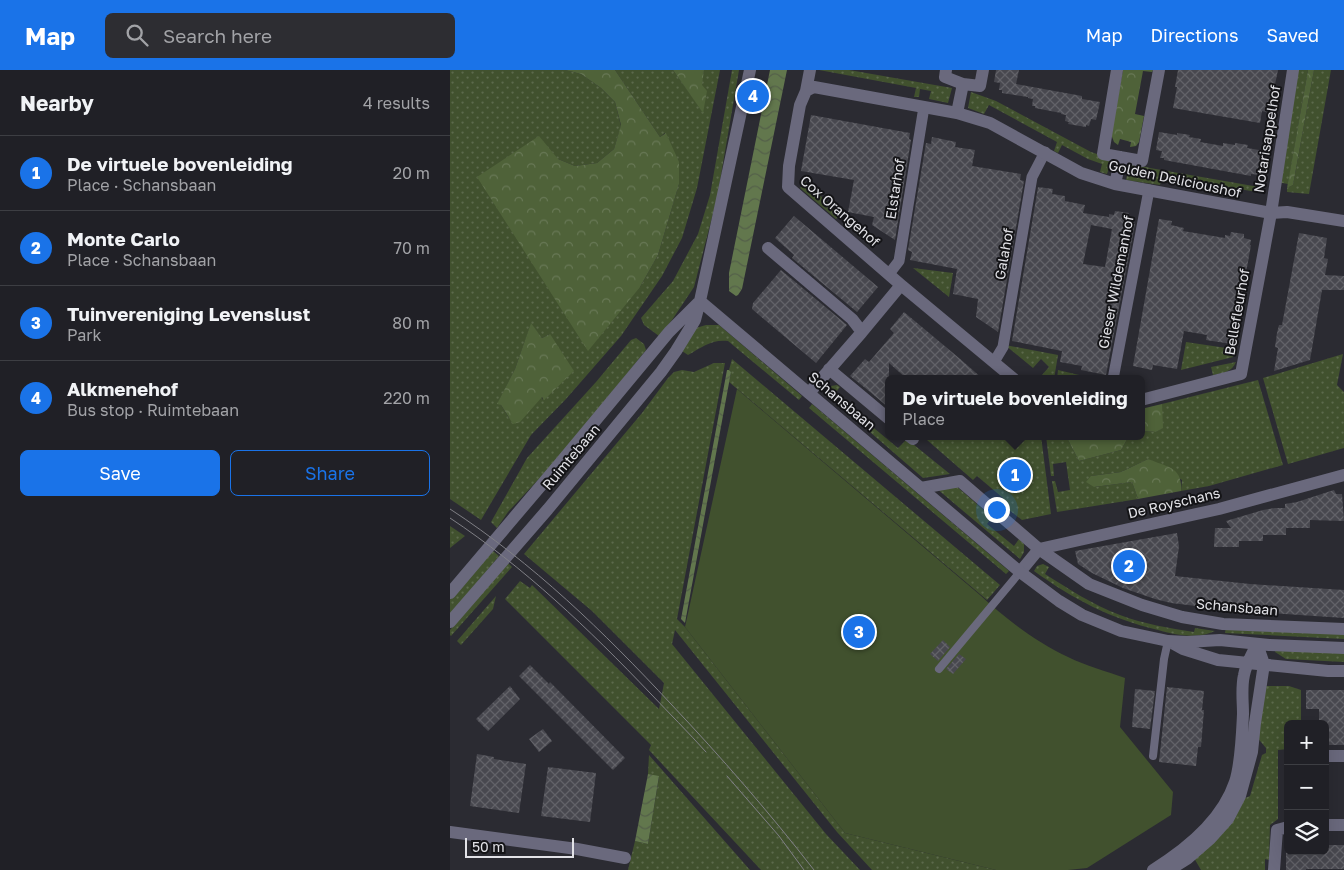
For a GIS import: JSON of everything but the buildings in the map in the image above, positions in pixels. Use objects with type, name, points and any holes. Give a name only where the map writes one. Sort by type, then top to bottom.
[{"type":"street","name":"Ruimtebaan","points":[[450,622],[548,509],[660,372],[676,351],[695,320],[750,70]]},
{"type":"street","points":[[806,91],[810,70]]},
{"type":"street","points":[[946,70],[945,77],[963,84],[980,86],[983,70]]},
{"type":"street","points":[[1118,70],[1103,154],[1142,161],[1159,70]]},
{"type":"street","name":"Notarisappelhof","points":[[1271,213],[1293,70]]},
{"type":"street","points":[[957,113],[963,84]]},
{"type":"street","name":"Golden Delicioushof","points":[[806,91],[814,87],[957,113],[990,123],[1082,173],[1115,184],[1271,213],[1287,212],[1344,221]]},
{"type":"street","name":"Cox Orangehof","points":[[806,91],[800,105],[789,166],[788,187],[901,285]]},
{"type":"street","name":"Elstarhof","points":[[889,274],[899,261],[924,106]]},
{"type":"street","name":"Galahof","points":[[994,362],[1002,347],[1032,177],[1045,152]]},
{"type":"street","points":[[1115,184],[1121,157]]},
{"type":"street","name":"Gieser Wildemanhof","points":[[1114,375],[1149,190]]},
{"type":"street","name":"Bellefleurhof","points":[[1145,399],[1241,374],[1271,213]]},
{"type":"street","points":[[768,248],[852,319],[862,332]]},
{"type":"street","points":[[809,393],[901,285],[1009,375]]},
{"type":"street","name":"Ruimtebaan","points":[[450,592],[669,332],[700,301]]},
{"type":"street","name":"Schansbaan","points":[[700,301],[1020,572],[1059,601],[1082,615],[1121,631],[1168,641],[1220,640],[1257,644],[1344,648]]},
{"type":"street","name":"Schansbaan","points":[[829,369],[885,416]]},
{"type":"street","name":"De Royschans","points":[[1039,549],[1220,509],[1344,475]]},
{"type":"street","name":"Schansbaan","points":[[921,488],[960,481],[1039,549],[1089,584],[1142,605],[1182,617],[1223,624],[1344,629]]},
{"type":"street","points":[[1020,572],[1039,549]]},
{"type":"street","name":"Schansbaan","points":[[1168,641],[1208,658],[1328,671],[1344,671]]},
{"type":"street","points":[[1153,870],[1191,844],[1210,824],[1228,800],[1236,780],[1239,761],[1244,676],[1247,663],[1257,644]]},
{"type":"street","points":[[1168,870],[1187,858],[1210,839],[1228,819],[1240,796],[1252,752],[1264,664],[1257,644]]},
{"type":"street","points":[[1329,756],[1344,756]]},
{"type":"street","points":[[1329,825],[1344,825]]},
{"type":"street","points":[[1274,870],[1277,830],[1284,828]]},
{"type":"street","points":[[450,832],[577,848],[625,858]]},
{"type":"lane","points":[[940,670],[1020,572]]},
{"type":"lane","points":[[1153,756],[1164,659],[1168,641]]},
{"type":"shaded area","points":[[450,70],[565,70],[581,74],[601,88],[615,102],[621,126],[614,149],[597,163],[575,166],[558,159],[640,287],[658,255],[679,184],[665,133],[660,137],[615,70],[673,70],[703,112],[701,85],[704,70],[720,70],[697,188],[682,238],[662,276],[621,336],[566,399],[531,435],[481,520],[450,499]],"holes":[[[531,324],[542,338],[550,334],[543,400],[542,397],[509,418],[498,403],[515,369]]]},
{"type":"shaded area","points":[[732,70],[739,70],[717,198],[694,287],[659,336],[644,325],[641,318],[673,281],[698,234],[710,195]]},
{"type":"shaded area","points":[[819,70],[849,70],[952,88],[948,103],[929,99],[931,91],[920,89],[919,97],[914,97],[916,88]]},
{"type":"shaded area","points":[[1298,70],[1308,70],[1288,184],[1277,182]]},
{"type":"shaded area","points":[[1314,70],[1331,70],[1309,194],[1287,192],[1287,188],[1293,185]]},
{"type":"shaded area","points":[[971,92],[996,101],[1091,152],[1112,159],[1107,174],[1100,172],[1102,164],[1062,145],[1058,153],[1054,151],[1057,142],[989,105],[984,114],[968,108]]},
{"type":"shaded area","points":[[1130,163],[1259,187],[1257,192],[1162,176],[1160,185],[1126,180]]},
{"type":"shaded area","points":[[805,182],[841,214],[836,219],[800,188]]},
{"type":"shaded area","points":[[913,268],[953,273],[949,297]]},
{"type":"shaded area","points":[[706,325],[719,325],[802,396],[799,400],[728,341],[712,342],[688,355],[682,351],[696,328]]},
{"type":"shaded area","points":[[636,338],[644,344],[646,350],[565,451],[508,512],[497,528],[491,522],[527,458],[596,382],[631,340]]},
{"type":"shaded area","points":[[1186,342],[1233,349],[1233,357],[1181,370]]},
{"type":"shaded area","points":[[1005,345],[1058,355],[1055,375],[1042,375],[1049,367],[1041,359],[1033,368]]},
{"type":"shaded area","points":[[1343,354],[1337,385],[1344,392],[1344,448],[1288,464],[1263,378]]},
{"type":"shaded area","points":[[732,359],[1000,585],[987,600],[729,382],[731,372],[729,370]]},
{"type":"shaded area","points":[[1236,362],[1230,370],[1213,375],[1211,367]]},
{"type":"shaded area","points":[[714,363],[725,363],[677,619],[845,833],[996,870],[872,870],[837,832],[675,630],[672,644],[826,834],[860,870],[761,870],[649,750],[651,745],[505,599],[520,581],[530,588],[532,585],[659,709],[664,683],[592,611],[524,554],[642,413],[668,378],[674,372],[682,370],[694,372]]},
{"type":"shaded area","points":[[1058,370],[1079,375],[1057,375]]},
{"type":"shaded area","points":[[1258,380],[1283,465],[1209,486],[1181,491],[1182,480],[1148,459],[1121,472],[1091,476],[1094,487],[1132,482],[1138,499],[1057,512],[1052,481],[1055,481],[1058,492],[1070,490],[1066,462],[1053,464],[1054,476],[1051,476],[1046,440],[1068,440],[1079,461],[1121,450],[1127,440],[1145,440],[1145,431],[1156,432],[1162,428],[1162,404]]},
{"type":"shaded area","points":[[837,385],[840,387],[834,395],[885,437],[885,440],[888,440],[898,448],[908,440],[950,474],[923,478],[825,393],[831,386]]},
{"type":"shaded area","points":[[737,389],[1000,613],[1044,644],[1068,657],[1125,678],[1120,727],[1173,792],[1171,815],[1087,868],[1068,870],[996,870],[845,833],[685,627]]},
{"type":"shaded area","points":[[812,404],[1009,571],[1006,574],[809,408]]},
{"type":"shaded area","points":[[927,440],[1042,440],[1051,514],[1022,520],[1000,503],[1003,498],[977,476],[973,480]]},
{"type":"shaded area","points":[[956,486],[992,517],[987,524],[1014,546],[1019,539],[1024,544],[1024,552],[1020,559],[936,488]]},
{"type":"shaded area","points":[[450,526],[465,536],[450,548]]},
{"type":"shaded area","points":[[492,550],[499,556],[450,615],[450,599]]},
{"type":"shaded area","points":[[507,562],[512,567],[451,636],[450,630]]},
{"type":"shaded area","points":[[1043,564],[1049,567],[1045,574],[1091,602],[1120,615],[1175,629],[1194,632],[1195,628],[1215,631],[1202,635],[1179,635],[1108,614],[1078,599],[1034,571],[1037,566]]},
{"type":"shaded area","points":[[496,596],[493,609],[461,645],[457,641]]},
{"type":"shaded area","points":[[1226,626],[1344,633],[1344,639],[1225,633]]},
{"type":"shaded area","points":[[1276,649],[1344,650],[1344,662],[1286,659],[1275,652]]},
{"type":"shaded area","points":[[1264,686],[1289,686],[1301,690],[1301,720],[1284,720],[1284,749],[1278,750],[1278,819],[1270,825],[1269,860],[1265,859],[1265,870],[1201,870],[1194,858],[1243,799],[1250,796],[1262,755],[1266,753],[1266,748],[1256,736]]},
{"type":"shaded area","points":[[649,755],[750,870],[628,870],[635,841],[648,844],[659,777],[648,774]]},
{"type":"green space","points":[[565,70],[615,70],[660,137],[666,133],[679,162],[679,184],[658,255],[640,287],[588,351],[477,177],[539,136],[558,159],[575,166],[597,163],[614,149],[621,125],[615,102],[601,88],[581,74]]},
{"type":"green space","points":[[673,70],[704,70],[702,85],[707,91],[703,113]]},
{"type":"green space","points":[[1123,70],[1153,70],[1152,72],[1143,71],[1135,114],[1144,116],[1139,142],[1136,146],[1130,147],[1131,142],[1120,139],[1118,145],[1114,142],[1111,134]]},
{"type":"green space","points":[[1308,70],[1314,70],[1293,185],[1287,188]]},
{"type":"green space","points":[[531,323],[542,338],[550,334],[574,371],[544,400],[542,397],[520,422],[513,424],[501,405],[497,404],[515,369]]},
{"type":"green space","points":[[1162,404],[1163,428],[1156,432],[1145,431],[1145,408]]},
{"type":"green space","points":[[1068,440],[1127,440],[1121,450],[1079,461]]},
{"type":"green space","points":[[1148,459],[1167,466],[1176,472],[1181,483],[1181,491],[1138,499],[1132,482],[1094,487],[1086,482],[1091,476],[1121,472]]},
{"type":"water","points":[[770,70],[787,70],[742,289],[736,296],[729,291],[729,273]]},
{"type":"water","points":[[727,370],[731,372],[685,623],[681,619]]},
{"type":"water","points":[[648,774],[659,776],[648,844],[635,841]]},
{"type":"tram line","points":[[450,509],[481,530],[539,575],[594,625],[671,704],[726,765],[780,827],[814,870]]},
{"type":"tram line","points":[[450,518],[504,557],[555,600],[628,670],[706,752]]},
{"type":"tram line","points":[[727,776],[779,836],[804,870]]},
{"type":"place","name":"Alkmenehof","points":[[753,96]]},
{"type":"place","name":"De virtuele bovenleiding","points":[[1015,475]]},
{"type":"place","name":"Monte Carlo","points":[[1129,566]]},
{"type":"place","name":"Tuinvereniging Levenslust","points":[[859,632]]}]
